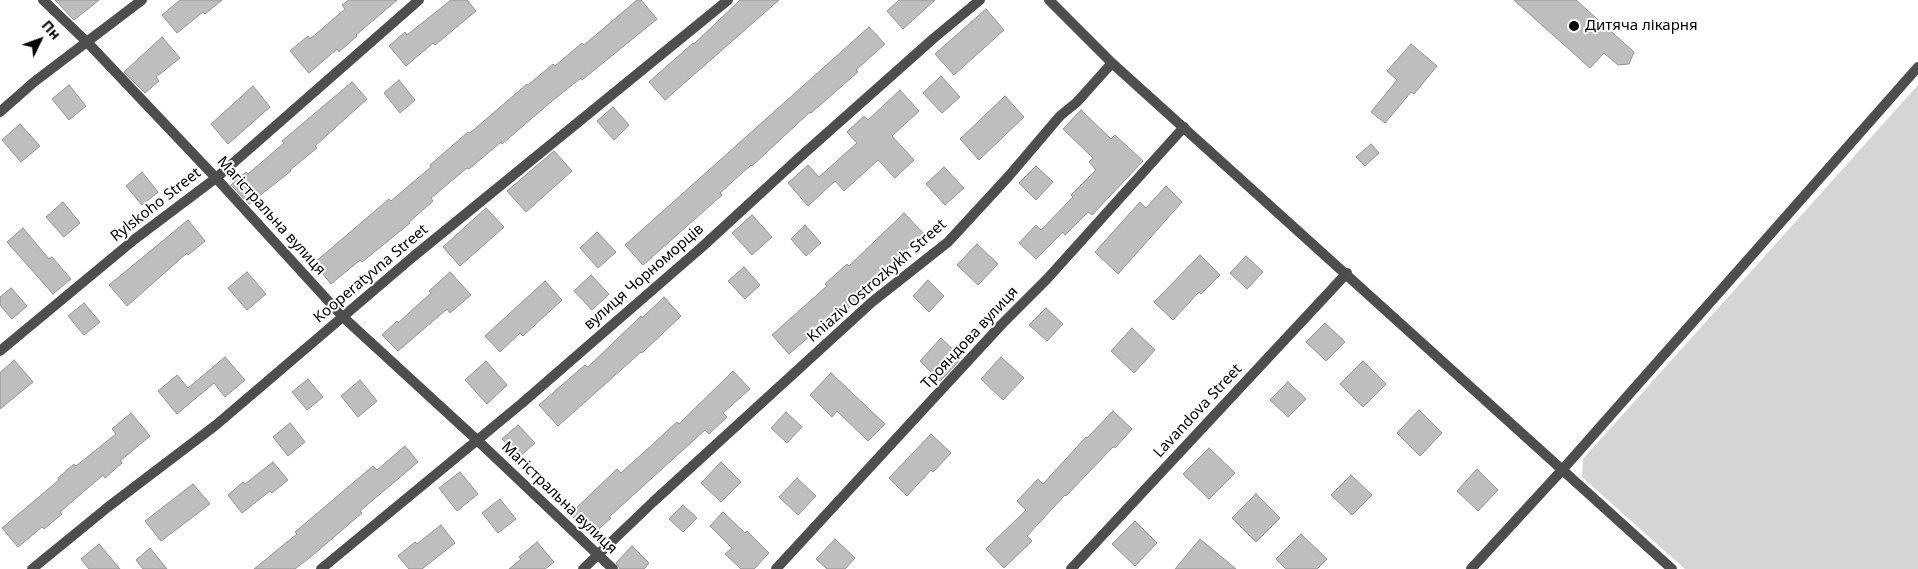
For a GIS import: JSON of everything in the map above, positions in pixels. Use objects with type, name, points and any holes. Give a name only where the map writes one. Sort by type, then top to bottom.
[{"type":"street","name":"Магістральна вулиця","points":[[43,0],[87,42],[216,178],[343,317],[477,440],[613,569]]},
{"type":"street","points":[[0,112],[34,82],[142,0]]},
{"type":"street","name":"Rylskoho Street","points":[[0,351],[135,239],[216,178],[419,0]]},
{"type":"street","name":"Kooperatyvna Street","points":[[32,569],[216,425],[414,256],[728,0]]},
{"type":"street","name":"вулиця Чорноморців","points":[[321,569],[522,404],[702,247],[934,38],[980,0]]},
{"type":"street","points":[[1049,0],[1112,63],[1564,469],[1672,569]]},
{"type":"street","name":"Kniaziv Ostrozkykh Street","points":[[582,569],[872,302],[948,242],[1008,177],[1060,116],[1077,102],[1112,63]]},
{"type":"street","points":[[1471,569],[1564,469],[1918,67]]},
{"type":"street","name":"Трояндова вулиця","points":[[776,569],[1002,324],[1047,279],[1184,127]]},
{"type":"street","name":"Lavandova Street","points":[[1070,569],[1347,273]]},
{"type":"shaded area","points":[[1918,85],[1918,569],[1685,569],[1582,477],[1583,459]]},
{"type":"building","points":[[55,0],[99,0],[74,20]]},
{"type":"building","points":[[180,0],[222,0],[205,14],[203,12],[177,33],[162,15]]},
{"type":"building","points":[[349,0],[397,0],[339,52],[337,49],[309,73],[290,51],[308,36],[310,39],[345,9],[342,5]]},
{"type":"building","points":[[451,0],[467,0],[476,11],[406,66],[389,46],[405,32],[407,35]]},
{"type":"building","points":[[637,0],[641,0],[657,19],[582,80],[581,78],[552,101],[502,144],[501,142],[469,169],[467,168],[431,198],[433,201],[410,223],[362,262],[360,260],[331,284],[314,263],[389,199],[391,201],[431,167],[430,165],[468,132],[470,133],[553,64],[555,66],[582,43],[584,45]]},
{"type":"building","points":[[740,0],[779,0],[665,100],[649,82],[694,44]]},
{"type":"building","points":[[899,0],[935,0],[903,29],[887,11]]},
{"type":"building","name":"Дитяча лікарня","points":[[1514,0],[1576,0],[1634,52],[1629,64],[1618,65],[1604,53],[1590,68]]},
{"type":"building","points":[[986,9],[1004,30],[954,75],[935,54]]},
{"type":"building","points":[[869,27],[885,44],[856,70],[858,72],[810,112],[720,193],[722,195],[643,265],[625,245]]},
{"type":"building","points":[[162,37],[180,58],[156,77],[159,81],[145,93],[124,72]]},
{"type":"building","points":[[1411,44],[1437,66],[1414,94],[1411,92],[1385,123],[1371,112],[1397,80],[1387,71]]},
{"type":"building","points":[[941,76],[960,97],[942,113],[923,93]]},
{"type":"building","points":[[399,80],[415,100],[400,113],[384,93]]},
{"type":"building","points":[[352,82],[367,99],[315,146],[317,148],[249,204],[231,185],[246,172],[248,174],[284,143],[282,141]]},
{"type":"building","points":[[69,85],[86,106],[69,120],[52,99]]},
{"type":"building","points":[[253,86],[270,107],[228,144],[211,124]]},
{"type":"building","points":[[900,90],[919,111],[892,136],[914,160],[895,178],[878,160],[844,191],[835,181],[808,206],[788,183],[808,165],[819,177],[857,143],[847,132],[864,116],[868,120]]},
{"type":"building","points":[[1005,96],[1024,117],[979,160],[960,139]]},
{"type":"building","points":[[613,107],[629,125],[614,140],[597,121]]},
{"type":"building","points":[[1081,110],[1111,139],[1115,135],[1143,161],[1092,215],[1088,212],[1065,235],[1063,232],[1036,259],[1019,243],[1036,225],[1041,230],[1073,197],[1071,195],[1096,170],[1089,162],[1093,158],[1063,129]]},
{"type":"building","points":[[20,124],[40,146],[21,162],[2,140]]},
{"type":"building","points":[[1371,144],[1379,153],[1365,166],[1356,157]]},
{"type":"building","points":[[554,151],[572,171],[526,212],[507,191]]},
{"type":"building","points":[[1036,166],[1053,182],[1036,200],[1019,183]]},
{"type":"building","points":[[944,167],[964,188],[945,205],[926,184]]},
{"type":"building","points":[[142,172],[158,192],[142,205],[126,186]]},
{"type":"building","points":[[1166,186],[1182,202],[1118,274],[1095,252],[1140,202],[1146,208]]},
{"type":"building","points":[[63,202],[80,223],[64,237],[46,217]]},
{"type":"building","points":[[486,208],[504,227],[460,266],[443,247]]},
{"type":"building","points":[[904,213],[924,234],[866,285],[869,288],[847,309],[845,306],[789,354],[772,335],[827,286],[825,284],[847,264],[849,266]]},
{"type":"building","points":[[752,215],[772,237],[752,255],[732,233]]},
{"type":"building","points":[[188,220],[205,241],[188,255],[187,253],[127,306],[109,285]]},
{"type":"building","points":[[805,225],[821,243],[806,256],[791,239]]},
{"type":"building","points":[[23,228],[49,259],[52,257],[71,279],[53,294],[7,242]]},
{"type":"building","points":[[597,232],[616,252],[598,268],[580,248]]},
{"type":"building","points":[[977,244],[998,264],[978,285],[957,265]]},
{"type":"building","points":[[1200,255],[1220,275],[1201,294],[1199,292],[1173,320],[1154,302]]},
{"type":"building","points":[[1246,256],[1263,272],[1247,289],[1230,273]]},
{"type":"building","points":[[744,267],[760,285],[745,299],[728,281]]},
{"type":"building","points":[[247,272],[266,294],[247,310],[228,288]]},
{"type":"building","points":[[450,272],[471,295],[450,313],[447,309],[398,351],[382,335],[431,293],[429,291]]},
{"type":"building","points":[[591,275],[609,294],[592,310],[574,291]]},
{"type":"building","points":[[928,280],[944,296],[929,312],[913,296]]},
{"type":"building","points":[[545,281],[562,300],[523,336],[520,333],[500,352],[485,336]]},
{"type":"building","points":[[11,288],[27,306],[12,319],[0,305],[0,297]]},
{"type":"building","points":[[664,297],[681,316],[642,353],[558,426],[539,405],[585,365],[588,367],[641,316],[642,318]]},
{"type":"building","points":[[84,303],[100,322],[84,335],[68,316]]},
{"type":"building","points":[[1046,308],[1063,324],[1047,341],[1029,325]]},
{"type":"building","points":[[1325,323],[1345,342],[1326,361],[1306,342]]},
{"type":"building","points":[[1132,328],[1155,350],[1134,373],[1111,351]]},
{"type":"building","points":[[941,338],[962,358],[940,381],[920,361]]},
{"type":"building","points":[[225,357],[245,380],[225,397],[214,383],[177,414],[158,391],[177,375],[188,388]]},
{"type":"building","points":[[1001,357],[1024,378],[1003,400],[981,379]]},
{"type":"building","points":[[14,360],[33,382],[0,409],[0,373]]},
{"type":"building","points":[[486,361],[507,385],[487,404],[465,380]]},
{"type":"building","points":[[1363,361],[1386,384],[1363,407],[1340,384]]},
{"type":"building","points":[[733,371],[750,389],[723,413],[727,417],[709,434],[705,430],[609,517],[611,518],[591,536],[570,514],[617,469],[621,473],[677,422],[679,424]]},
{"type":"building","points":[[831,373],[885,424],[868,441],[837,411],[832,417],[810,395]]},
{"type":"building","points":[[308,379],[323,397],[307,410],[292,392]]},
{"type":"building","points":[[360,380],[377,401],[358,417],[341,396]]},
{"type":"building","points":[[1288,382],[1306,399],[1288,417],[1270,400]]},
{"type":"building","points":[[1419,410],[1442,433],[1420,456],[1397,433]]},
{"type":"building","points":[[1113,411],[1132,429],[1115,448],[1113,447],[1065,495],[1027,536],[1032,541],[1004,568],[986,549],[1026,510],[1017,501],[1038,479],[1043,484]]},
{"type":"building","points":[[786,412],[802,427],[787,443],[771,428]]},
{"type":"building","points":[[131,413],[150,436],[120,461],[122,463],[105,478],[103,475],[60,512],[62,514],[44,529],[42,527],[18,547],[2,528],[59,480],[58,478],[74,464],[76,466],[116,434],[112,429]]},
{"type":"building","points":[[290,423],[305,442],[288,456],[273,437]]},
{"type":"building","points":[[518,425],[535,443],[519,457],[502,439]]},
{"type":"building","points":[[931,434],[951,453],[933,472],[931,470],[907,496],[889,478]]},
{"type":"building","points":[[405,446],[418,462],[360,511],[362,513],[313,555],[295,569],[254,569],[297,534],[295,532],[373,466],[377,470]]},
{"type":"building","points":[[1209,448],[1235,473],[1209,499],[1183,474]]},
{"type":"building","points":[[273,462],[288,480],[272,493],[270,491],[242,513],[228,495],[243,482],[245,484]]},
{"type":"building","points":[[721,462],[741,482],[721,502],[701,483]]},
{"type":"building","points":[[1477,469],[1498,490],[1478,511],[1457,491]]},
{"type":"building","points":[[460,472],[478,494],[457,511],[439,488]]},
{"type":"building","points":[[1351,475],[1372,495],[1352,515],[1331,495]]},
{"type":"building","points":[[797,478],[816,496],[798,515],[779,497]]},
{"type":"building","points":[[193,484],[210,504],[161,541],[145,521]]},
{"type":"building","points":[[1256,494],[1280,518],[1256,542],[1232,518]]},
{"type":"building","points":[[500,499],[516,519],[498,533],[482,513]]},
{"type":"building","points":[[683,505],[697,518],[683,532],[669,519]]},
{"type":"building","points":[[723,512],[745,533],[747,531],[769,553],[754,569],[741,569],[725,554],[732,548],[710,526]]},
{"type":"building","points":[[1135,521],[1157,543],[1135,566],[1112,544]]},
{"type":"building","points":[[441,525],[455,543],[422,569],[409,569],[398,556]]},
{"type":"building","points":[[1301,534],[1327,559],[1317,569],[1286,569],[1276,559]]},
{"type":"building","points":[[835,539],[855,558],[845,569],[827,569],[816,559]]},
{"type":"building","points":[[1200,539],[1236,569],[1175,569]]},
{"type":"building","points":[[537,542],[554,562],[545,569],[509,569],[521,559],[519,557]]},
{"type":"building","points":[[99,544],[120,569],[89,569],[81,559]]},
{"type":"building","points":[[632,546],[649,563],[644,569],[620,569],[616,563]]},
{"type":"building","points":[[150,548],[167,569],[143,569],[136,560]]},
{"type":"place","name":"Дитяча лікарня","points":[[1574,26]]}]
